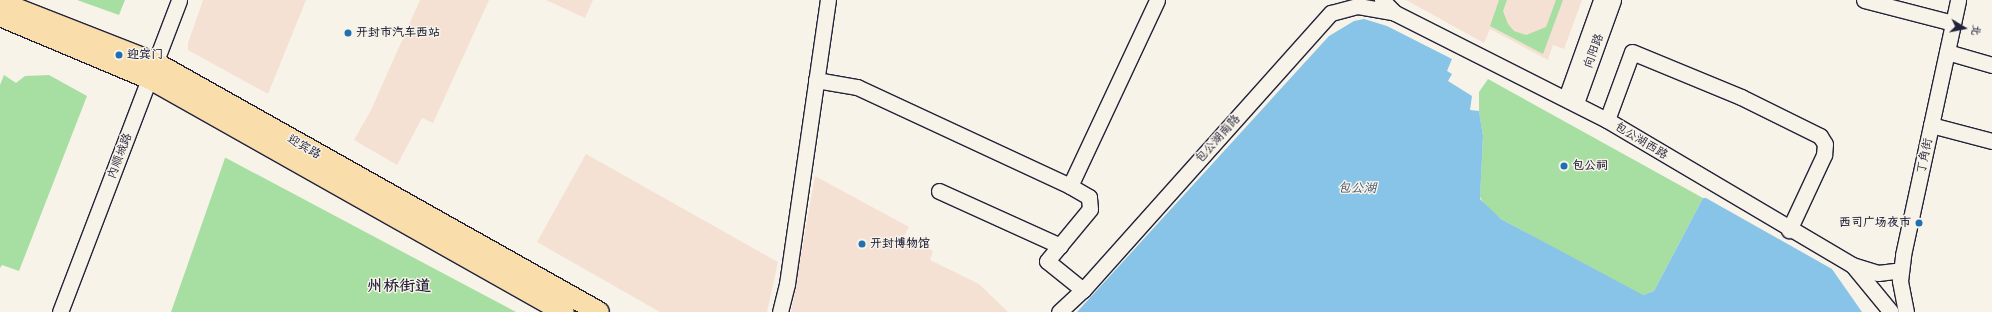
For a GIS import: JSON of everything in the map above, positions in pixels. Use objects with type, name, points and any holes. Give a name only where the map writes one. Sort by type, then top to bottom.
[{"type":"main road","name":"迎宾路","points":[[4,11],[153,71],[599,312]]},
{"type":"main road","name":"迎宾路","points":[[153,71],[564,312]]},
{"type":"street","name":"内顺城路","points":[[60,312],[179,0]]},
{"type":"street","points":[[780,312],[787,284],[828,0]]},
{"type":"street","points":[[1070,186],[1157,0]]},
{"type":"street","name":"包公湖南路","points":[[1059,312],[1083,290],[1344,0]]},
{"type":"street","name":"包公湖西路","points":[[1382,0],[1396,13],[1571,100],[1789,230],[1852,265],[1878,273],[1901,270]]},
{"type":"street","name":"向阳路","points":[[1571,100],[1601,0]]},
{"type":"street","name":"向阳路","points":[[1571,100],[1613,0]]},
{"type":"street","points":[[1864,0],[1953,23]]},
{"type":"street","name":"丁角街","points":[[1906,312],[1901,270],[1958,0]]},
{"type":"street","points":[[1331,13],[1358,6],[1396,13]]},
{"type":"street","points":[[1606,120],[1632,52],[1741,97],[1820,136],[1825,144],[1824,155],[1789,230]]},
{"type":"street","points":[[1947,52],[1992,65]]},
{"type":"street","points":[[816,80],[857,87],[1070,186],[1089,197],[1090,209],[1047,261],[1083,290]]},
{"type":"street","points":[[1931,126],[1992,141]]},
{"type":"street","points":[[939,191],[1060,246]]},
{"type":"street","points":[[1852,265],[1891,312]]},
{"type":"shaded area","points":[[203,0],[306,0],[268,94],[188,50],[188,43]]},
{"type":"shaded area","points":[[420,0],[489,0],[433,123],[422,118],[397,165],[354,140],[371,110]]},
{"type":"shaded area","points":[[546,0],[593,0],[585,18]]},
{"type":"shaded area","points":[[1406,0],[1582,0],[1564,49],[1553,45],[1548,60],[1490,29],[1484,43]]},
{"type":"shaded area","points":[[586,154],[778,262],[767,312],[660,312],[537,242]]},
{"type":"shaded area","name":"开封博物馆","points":[[815,176],[909,227],[904,236],[933,251],[930,260],[979,284],[1008,312],[791,312]]},
{"type":"green space","points":[[77,0],[125,0],[119,15]]},
{"type":"green space","points":[[1499,0],[1507,0],[1503,11],[1508,24],[1514,31],[1526,35],[1546,27],[1556,0],[1563,0],[1543,54],[1490,26]]},
{"type":"green space","points":[[4,75],[16,83],[25,76],[49,75],[87,96],[19,271],[2,265],[0,268],[0,85]]},
{"type":"green space","name":"包公祠","points":[[1488,79],[1703,198],[1654,291],[1643,295],[1638,294],[1501,219],[1484,204],[1480,197],[1483,136],[1479,111],[1479,92]]},
{"type":"green space","points":[[226,158],[516,312],[171,312]]},
{"type":"water","name":"包公湖","points":[[1364,19],[1387,26],[1452,59],[1447,71],[1452,74],[1448,81],[1472,96],[1470,110],[1479,111],[1483,136],[1480,199],[1501,219],[1643,295],[1654,291],[1703,198],[1706,198],[1832,269],[1862,312],[1077,312],[1329,36],[1354,21]]},
{"type":"place","name":"开封市汽车西站","points":[[348,33]]},
{"type":"place","name":"迎宾门","points":[[119,55]]},
{"type":"place","name":"包公祠","points":[[1564,166]]},
{"type":"place","name":"西司广场夜市","points":[[1919,223]]},
{"type":"place","name":"开封博物馆","points":[[862,244]]},
{"type":"district","name":"州桥街道","points":[[399,286]]}]
